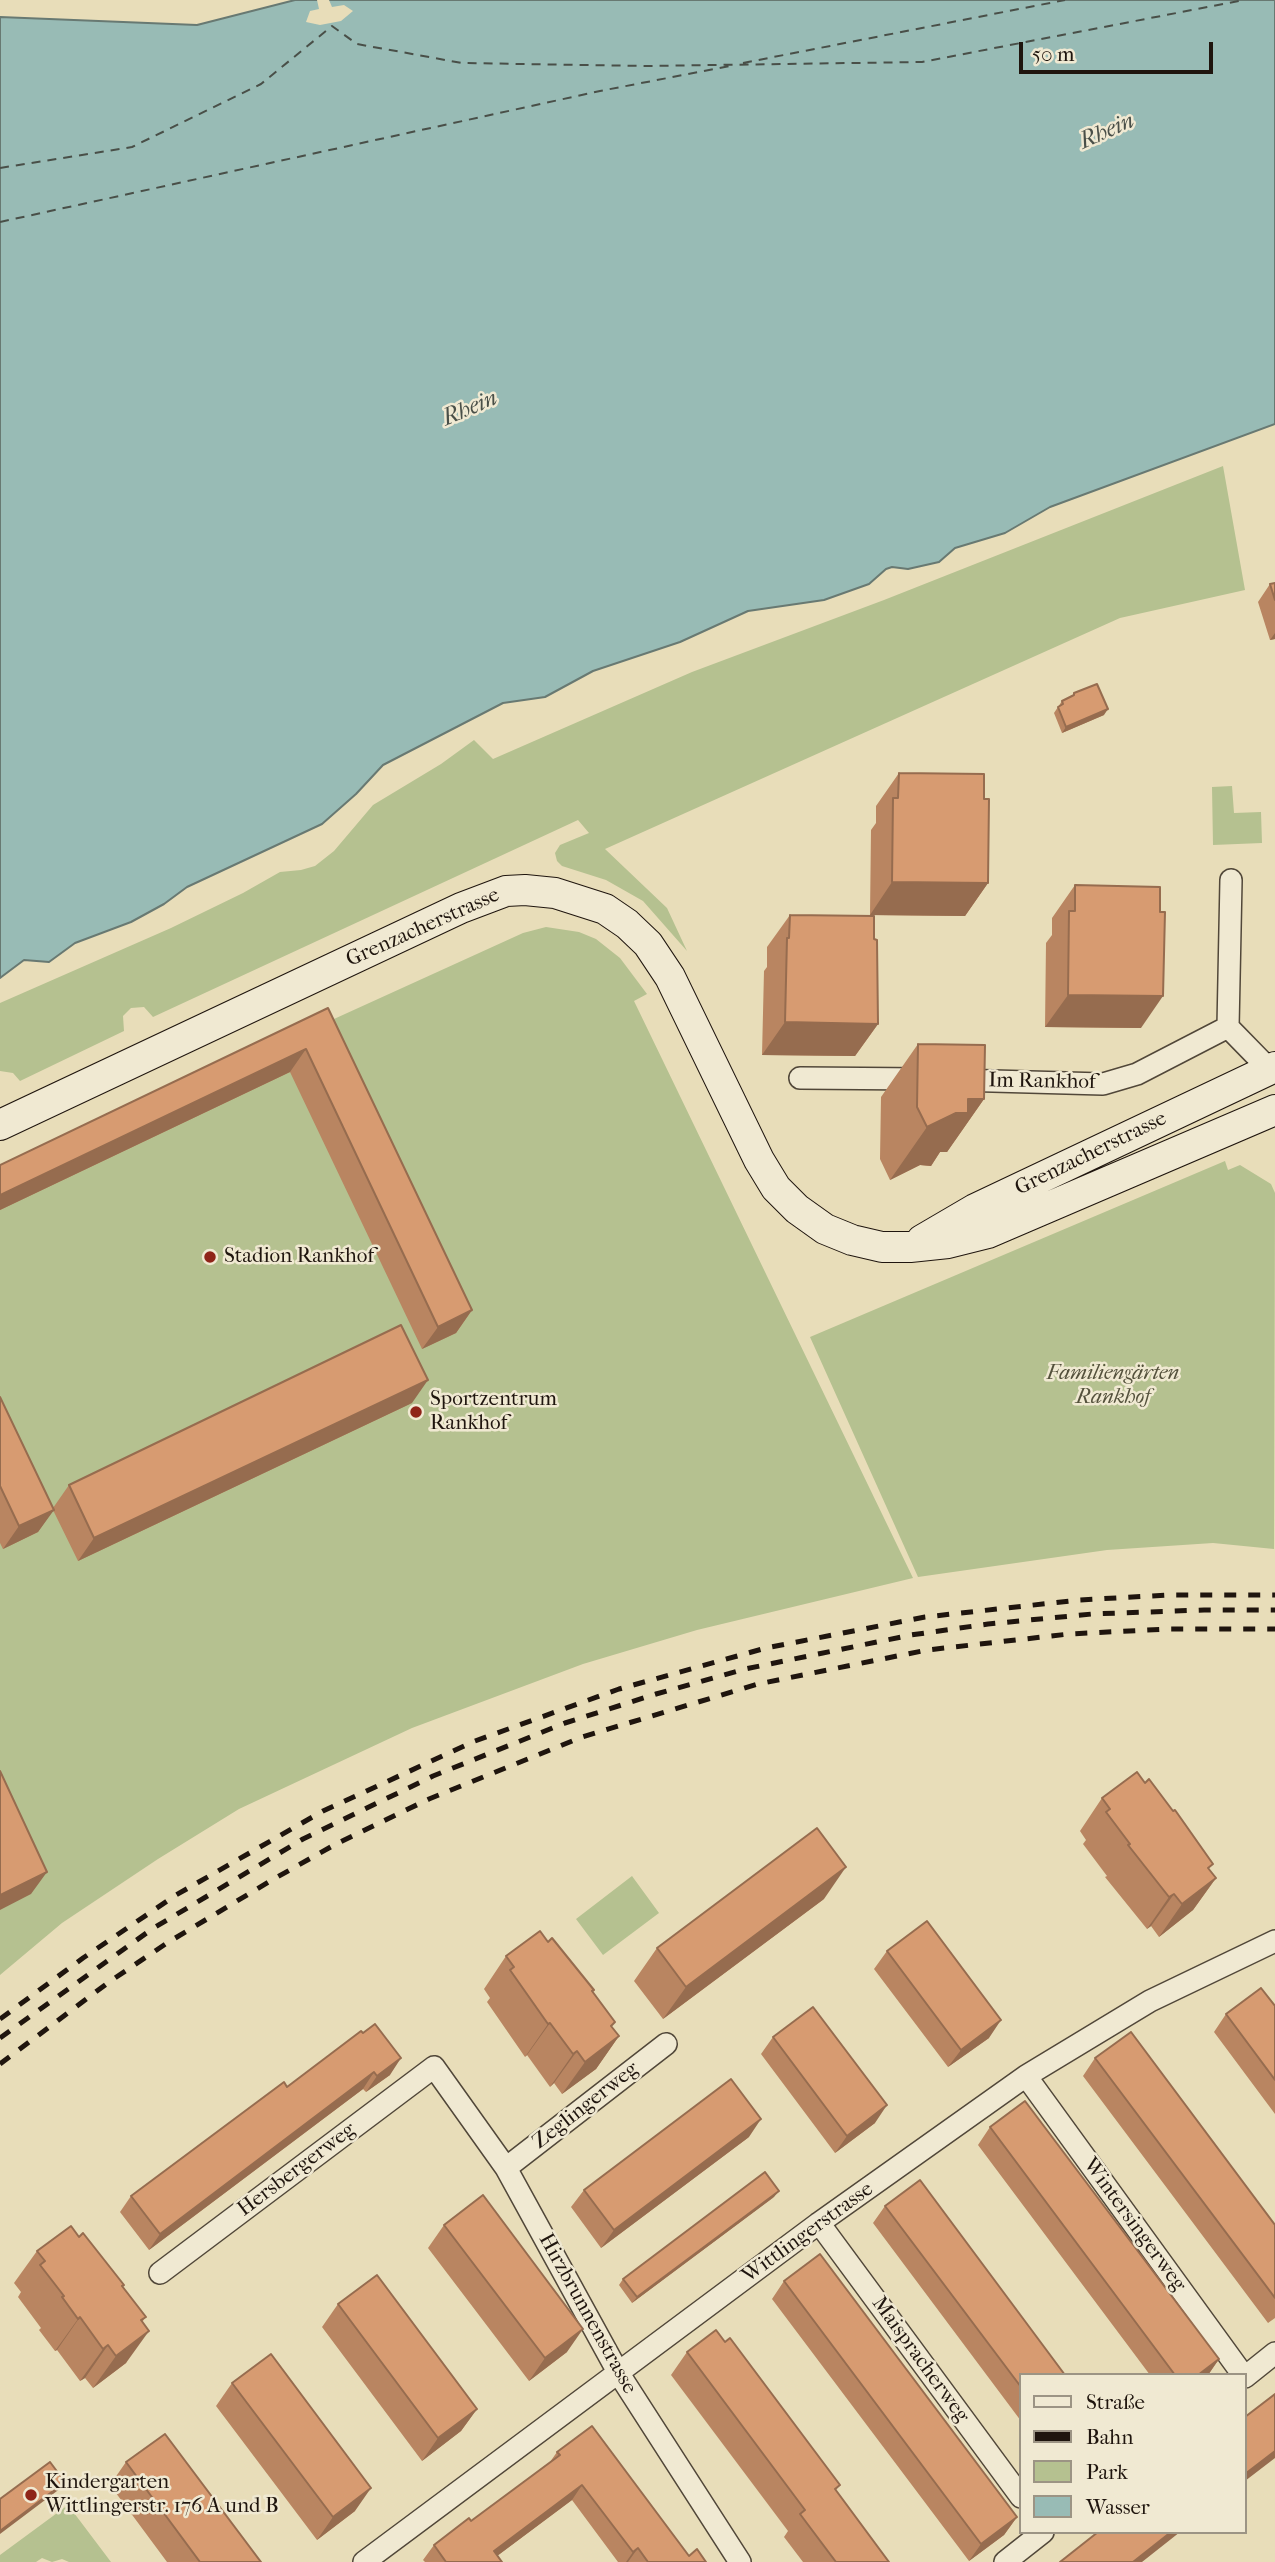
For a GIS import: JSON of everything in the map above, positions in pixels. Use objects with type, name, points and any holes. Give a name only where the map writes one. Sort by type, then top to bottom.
[{"type":"main road","name":"Grenzacherstrasse","points":[[0,1125],[483,898],[506,891],[525,890],[555,893],[605,909],[649,944],[670,977],[759,1160],[776,1188],[797,1209],[825,1229],[852,1240],[882,1247],[910,1247],[988,1233],[1275,1110]]},
{"type":"main road","name":"Grenzacherstrasse","points":[[910,1247],[975,1209],[1273,1070]]},
{"type":"street","points":[[1231,880],[1228,1027],[1273,1070]]},
{"type":"street","name":"Im Rankhof","points":[[800,1077],[1103,1084],[1137,1074],[1228,1027]]},
{"type":"street","name":"Wittlingerstrasse","points":[[366,2562],[819,2223],[1026,2076],[1150,2001],[1275,1941]]},
{"type":"street","name":"Zeglingerweg","points":[[506,2168],[666,2044]]},
{"type":"street","name":"Hirzbrunnenstrasse","points":[[434,2067],[506,2168],[619,2374],[740,2562]]},
{"type":"street","name":"Hersbergerweg","points":[[160,2273],[434,2067]]},
{"type":"street","name":"Wintersingerweg","points":[[1026,2076],[1242,2373]]},
{"type":"street","name":"Maispracherweg","points":[[819,2223],[1020,2496]]},
{"type":"street","points":[[1247,2374],[1275,2353]]},
{"type":"street","points":[[1005,2562],[1040,2534]]},
{"type":"green space","points":[[1223,466],[1245,590],[1120,618],[605,849],[667,908],[687,951],[643,901],[606,880],[562,866],[557,861],[555,853],[560,845],[589,833],[578,820],[153,1017],[144,1007],[131,1008],[123,1016],[124,1031],[20,1081],[13,1073],[0,1071],[0,1003],[171,928],[280,872],[315,866],[334,851],[373,805],[441,764],[474,740],[493,759],[692,672],[884,600]]},
{"type":"green space","points":[[1232,786],[1234,813],[1261,812],[1262,843],[1213,845],[1212,787]]},
{"type":"green space","name":"Sportzentrum Rankhof","points":[[546,927],[579,932],[596,939],[620,958],[647,994],[634,1001],[913,1578],[697,1630],[583,1664],[412,1728],[239,1809],[62,1923],[0,1975],[0,1177],[312,1029],[523,933]]},
{"type":"green space","name":"Familiengärten Rankhof","points":[[1225,1161],[1228,1170],[1240,1165],[1271,1184],[1275,1193],[1274,1549],[1213,1543],[1107,1550],[918,1577],[810,1337]]},
{"type":"green space","points":[[632,1876],[659,1913],[603,1955],[576,1919]]},
{"type":"green space","points":[[68,2505],[111,2562],[69,2562],[62,2559],[52,2562],[42,2558],[36,2562],[0,2562],[0,2555]]},
{"type":"water","name":"Rhein","points":[[295,0],[1275,0],[1275,424],[1050,507],[1005,533],[955,548],[939,562],[908,569],[892,567],[869,584],[824,600],[748,611],[680,642],[593,671],[545,697],[503,703],[383,765],[322,824],[187,887],[164,904],[131,922],[75,943],[49,962],[24,960],[0,978],[0,17],[197,25]]},
{"type":"pier","points":[[317,0],[329,0],[332,7],[344,5],[353,11],[341,21],[320,25],[306,22],[310,11],[319,9]]},
{"type":"building","points":[[1275,583],[1275,600],[1270,584]]},
{"type":"building","points":[[1097,684],[1108,709],[1066,727],[1058,707],[1063,704],[1062,701]]},
{"type":"building","points":[[899,773],[984,774],[984,799],[989,799],[988,883],[892,882],[893,798],[898,798]]},
{"type":"building","points":[[1075,885],[1160,887],[1160,912],[1165,912],[1163,996],[1068,995],[1069,911],[1075,911]]},
{"type":"building","points":[[790,915],[874,916],[874,939],[877,940],[878,1024],[785,1022]]},
{"type":"building","points":[[328,1008],[472,1310],[438,1327],[306,1049],[0,1195],[0,1165]]},
{"type":"building","points":[[918,1044],[985,1045],[984,1099],[968,1099],[968,1113],[956,1113],[927,1127],[917,1107]]},
{"type":"building","points":[[401,1325],[428,1380],[94,1538],[69,1485]]},
{"type":"building","points":[[0,1397],[54,1510],[19,1526],[0,1486]]},
{"type":"building","points":[[0,1771],[47,1872],[0,1895]]},
{"type":"building","points":[[1137,1772],[1145,1783],[1149,1779],[1173,1811],[1175,1810],[1213,1864],[1208,1868],[1216,1878],[1182,1904],[1174,1894],[1169,1897],[1106,1812],[1110,1809],[1102,1798]]},
{"type":"building","points":[[817,1828],[846,1867],[686,1987],[657,1948]]},
{"type":"building","points":[[927,1921],[1001,2020],[961,2050],[887,1951]]},
{"type":"building","points":[[540,1931],[548,1942],[552,1938],[594,1990],[592,1991],[615,2022],[611,2026],[619,2036],[585,2062],[577,2051],[573,2054],[550,2023],[548,2024],[510,1970],[514,1967],[506,1956]]},
{"type":"building","points":[[1261,1988],[1275,2006],[1275,2080],[1226,2014]]},
{"type":"building","points":[[813,2007],[887,2105],[847,2136],[773,2037]]},
{"type":"building","points":[[375,2024],[401,2058],[377,2076],[374,2072],[160,2234],[131,2196],[284,2082],[287,2087],[361,2031],[363,2033]]},
{"type":"building","points":[[1131,2032],[1275,2225],[1275,2298],[1095,2058]]},
{"type":"building","points":[[731,2079],[761,2119],[614,2230],[584,2190]]},
{"type":"building","points":[[1025,2101],[1219,2359],[1201,2373],[1174,2373],[990,2127]]},
{"type":"building","points":[[765,2172],[779,2191],[637,2297],[623,2279]]},
{"type":"building","points":[[920,2180],[1064,2373],[1020,2373],[1020,2386],[885,2206]]},
{"type":"building","points":[[483,2195],[583,2329],[545,2358],[444,2225]]},
{"type":"building","points":[[71,2226],[79,2237],[83,2233],[146,2317],[141,2320],[149,2331],[116,2356],[108,2345],[103,2349],[40,2265],[45,2261],[37,2251]]},
{"type":"building","points":[[820,2254],[1017,2517],[981,2544],[784,2281]]},
{"type":"building","points":[[377,2275],[477,2409],[438,2438],[338,2304]]},
{"type":"building","points":[[716,2330],[725,2342],[730,2338],[840,2485],[835,2489],[889,2562],[836,2562],[800,2514],[805,2510],[687,2352]]},
{"type":"building","points":[[271,2354],[371,2488],[333,2517],[232,2383]]},
{"type":"building","points":[[1275,2394],[1275,2451],[1247,2472],[1247,2415]]},
{"type":"building","points":[[592,2426],[689,2556],[697,2549],[706,2562],[648,2562],[638,2548],[633,2552],[582,2485],[494,2551],[502,2562],[446,2562],[434,2545],[560,2455],[557,2452]]},
{"type":"building","points":[[165,2434],[261,2562],[200,2562],[126,2462]]},
{"type":"building","name":"Kindergarten Wittlingerstr. 176 A und B","points":[[50,2462],[65,2482],[0,2531],[0,2499]]},
{"type":"building","points":[[1095,2534],[1168,2534],[1133,2562],[1060,2562]]},
{"type":"ferry route","points":[[743,63],[1065,0]]},
{"type":"ferry route","points":[[0,168],[132,147],[261,84],[332,26],[357,44],[462,63],[645,66],[922,62],[1244,0]]},
{"type":"ferry route","points":[[0,222],[600,91],[730,66]]},
{"type":"railway","points":[[0,2019],[176,1895],[323,1811],[475,1741],[619,1689],[766,1648],[925,1617],[1079,1600],[1168,1595],[1275,1595]]},
{"type":"railway","points":[[0,2038],[152,1929],[303,1839],[433,1776],[565,1723],[745,1669],[911,1635],[1092,1614],[1275,1610]]},
{"type":"railway","points":[[0,2064],[109,1982],[167,1943],[336,1844],[429,1799],[582,1737],[758,1684],[927,1650],[1069,1634],[1168,1629],[1275,1629]]},
{"type":"place","name":"Stadion Rankhof","points":[[210,1257]]},
{"type":"place","name":"Sportzentrum Rankhof","points":[[416,1412]]},
{"type":"place","name":"Kindergarten Wittlingerstr. 176 A und B","points":[[31,2495]]}]
